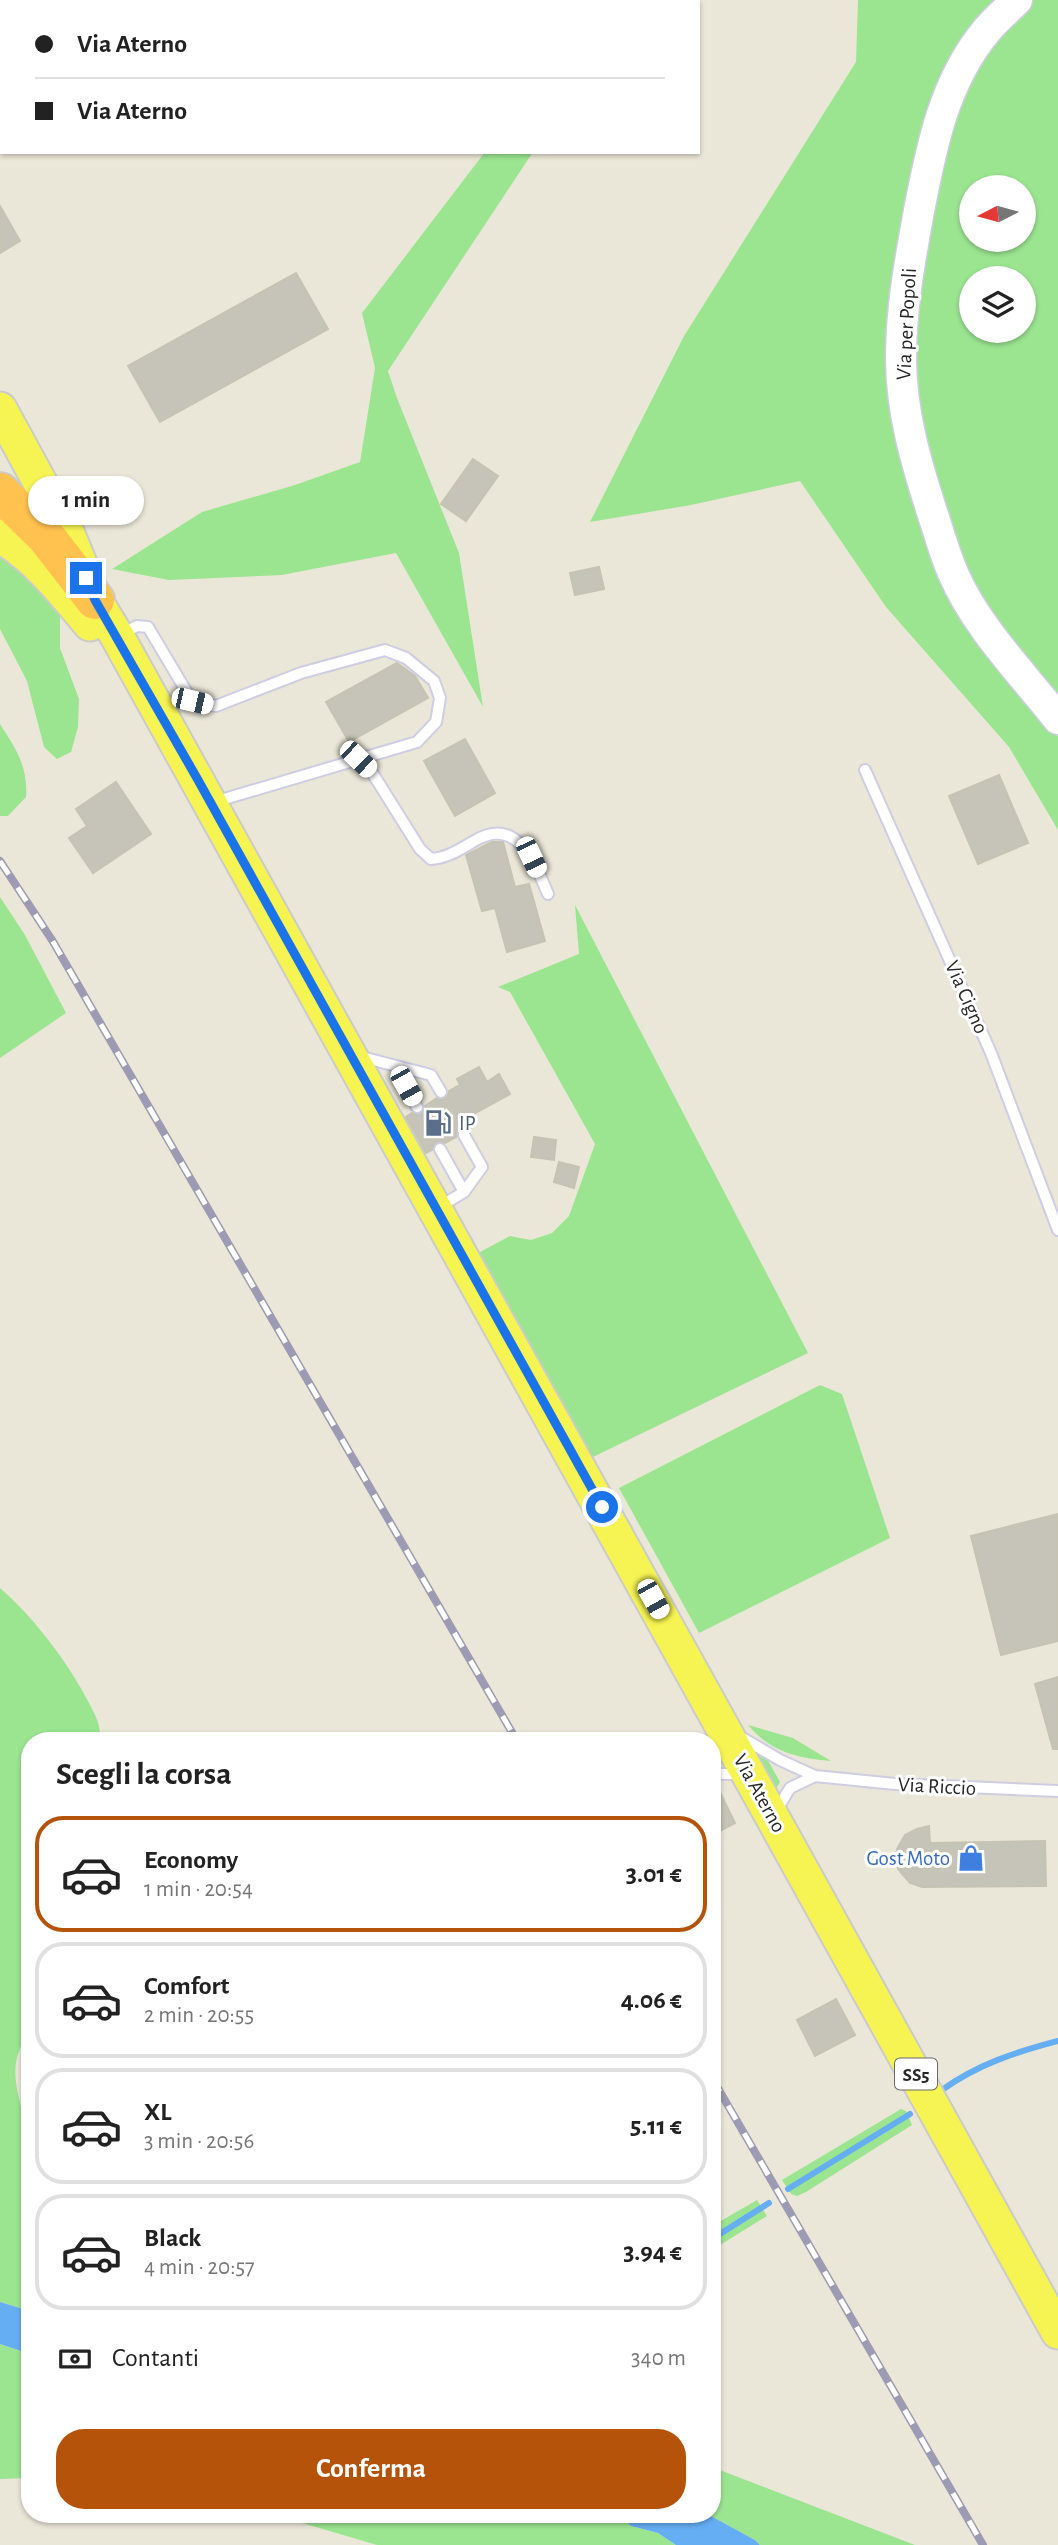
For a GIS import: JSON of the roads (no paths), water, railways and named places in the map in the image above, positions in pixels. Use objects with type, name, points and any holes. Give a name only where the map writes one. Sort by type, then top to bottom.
[{"type":"highway","points":[[0,492],[47,538],[95,600]]},
{"type":"main road","name":"Via per Popoli","points":[[1017,0],[986,31],[965,64],[946,100],[935,133],[907,269],[901,359],[903,398],[922,482],[953,573],[982,623],[1058,719]]},
{"type":"main road","name":"Via Aterno","points":[[0,409],[67,532],[95,600],[350,1054],[450,1200],[725,1728],[1058,2332]]},
{"type":"main road","name":"Via Aterno","points":[[0,537],[13,544],[53,580],[114,652],[135,667]]},
{"type":"lane","points":[[117,636],[137,626],[148,627],[192,701],[216,706],[301,673],[385,650],[405,658],[434,681],[440,698],[436,722],[417,742],[211,803]]},
{"type":"lane","points":[[358,759],[373,774],[420,849],[431,859],[442,858],[482,836],[509,835],[520,842],[531,857],[548,894]]},
{"type":"lane","name":"Via Cigno","points":[[864,769],[992,1053],[1058,1230]]},
{"type":"lane","points":[[350,1054],[431,1075],[441,1092]]},
{"type":"lane","points":[[395,1066],[417,1107]]},
{"type":"lane","points":[[450,1200],[482,1167],[464,1135]]},
{"type":"lane","points":[[440,1149],[450,1200]]},
{"type":"lane","name":"Via Riccio","points":[[725,1728],[767,1753],[816,1776],[895,1784],[1058,1791]]},
{"type":"lane","points":[[721,1774],[750,1774]]},
{"type":"lane","points":[[773,1816],[790,1788],[816,1776]]},
{"type":"water","points":[[0,2302],[21,2308],[21,2351],[0,2344]]},
{"type":"water","points":[[721,2522],[760,2545],[676,2545],[658,2533],[628,2523]]},
{"type":"waterway","points":[[942,2090],[969,2073],[998,2060],[1058,2041]]},
{"type":"waterway","points":[[788,2189],[910,2114]]},
{"type":"waterway","points":[[721,2233],[769,2203]]},
{"type":"railway","points":[[0,861],[52,940],[512,1732]]},
{"type":"railway","points":[[721,2094],[983,2545]]},
{"type":"place","name":"IP","points":[[438,1123]]},
{"type":"place","name":"Gost Moto","points":[[971,1858]]}]
